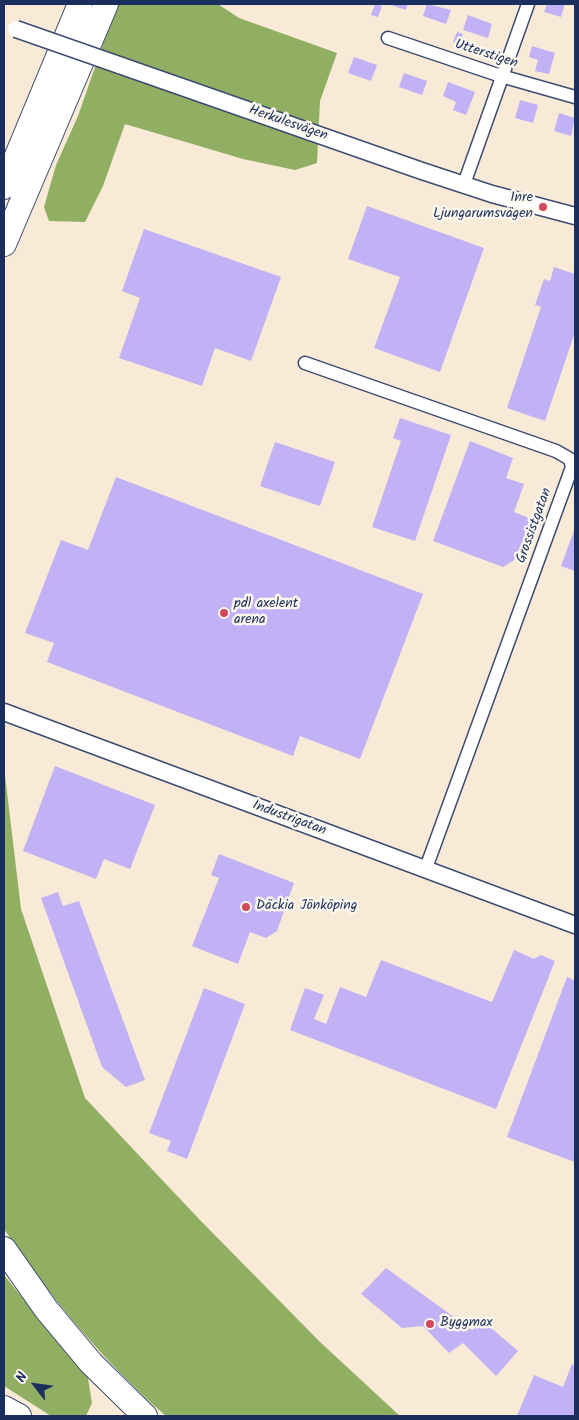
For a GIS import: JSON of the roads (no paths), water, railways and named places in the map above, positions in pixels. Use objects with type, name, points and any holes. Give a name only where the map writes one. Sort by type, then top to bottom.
[{"type":"highway","points":[[4,187],[80,4]]},
{"type":"highway","points":[[4,244],[106,4]]},
{"type":"highway","points":[[4,1249],[46,1309],[86,1356],[145,1416]]},
{"type":"highway","points":[[4,1408],[19,1416]]},
{"type":"street","points":[[464,184],[528,4]]},
{"type":"street","name":"Herkulesvägen","points":[[10,27],[464,184],[575,216]]},
{"type":"street","name":"Utterstigen","points":[[388,38],[501,76],[575,97]]},
{"type":"street","name":"Grossistgatan","points":[[305,363],[556,451],[570,459],[572,467],[426,868]]},
{"type":"street","name":"Industrigatan","points":[[4,712],[286,819],[426,868],[575,925]]},
{"type":"place","name":"Inre Ljungarumsvägen","points":[[543,207]]},
{"type":"place","name":"pdl axelent arena","points":[[224,613]]},
{"type":"place","name":"Däckia Jönköping","points":[[246,907]]},
{"type":"place","name":"Byggmax","points":[[430,1324]]}]
